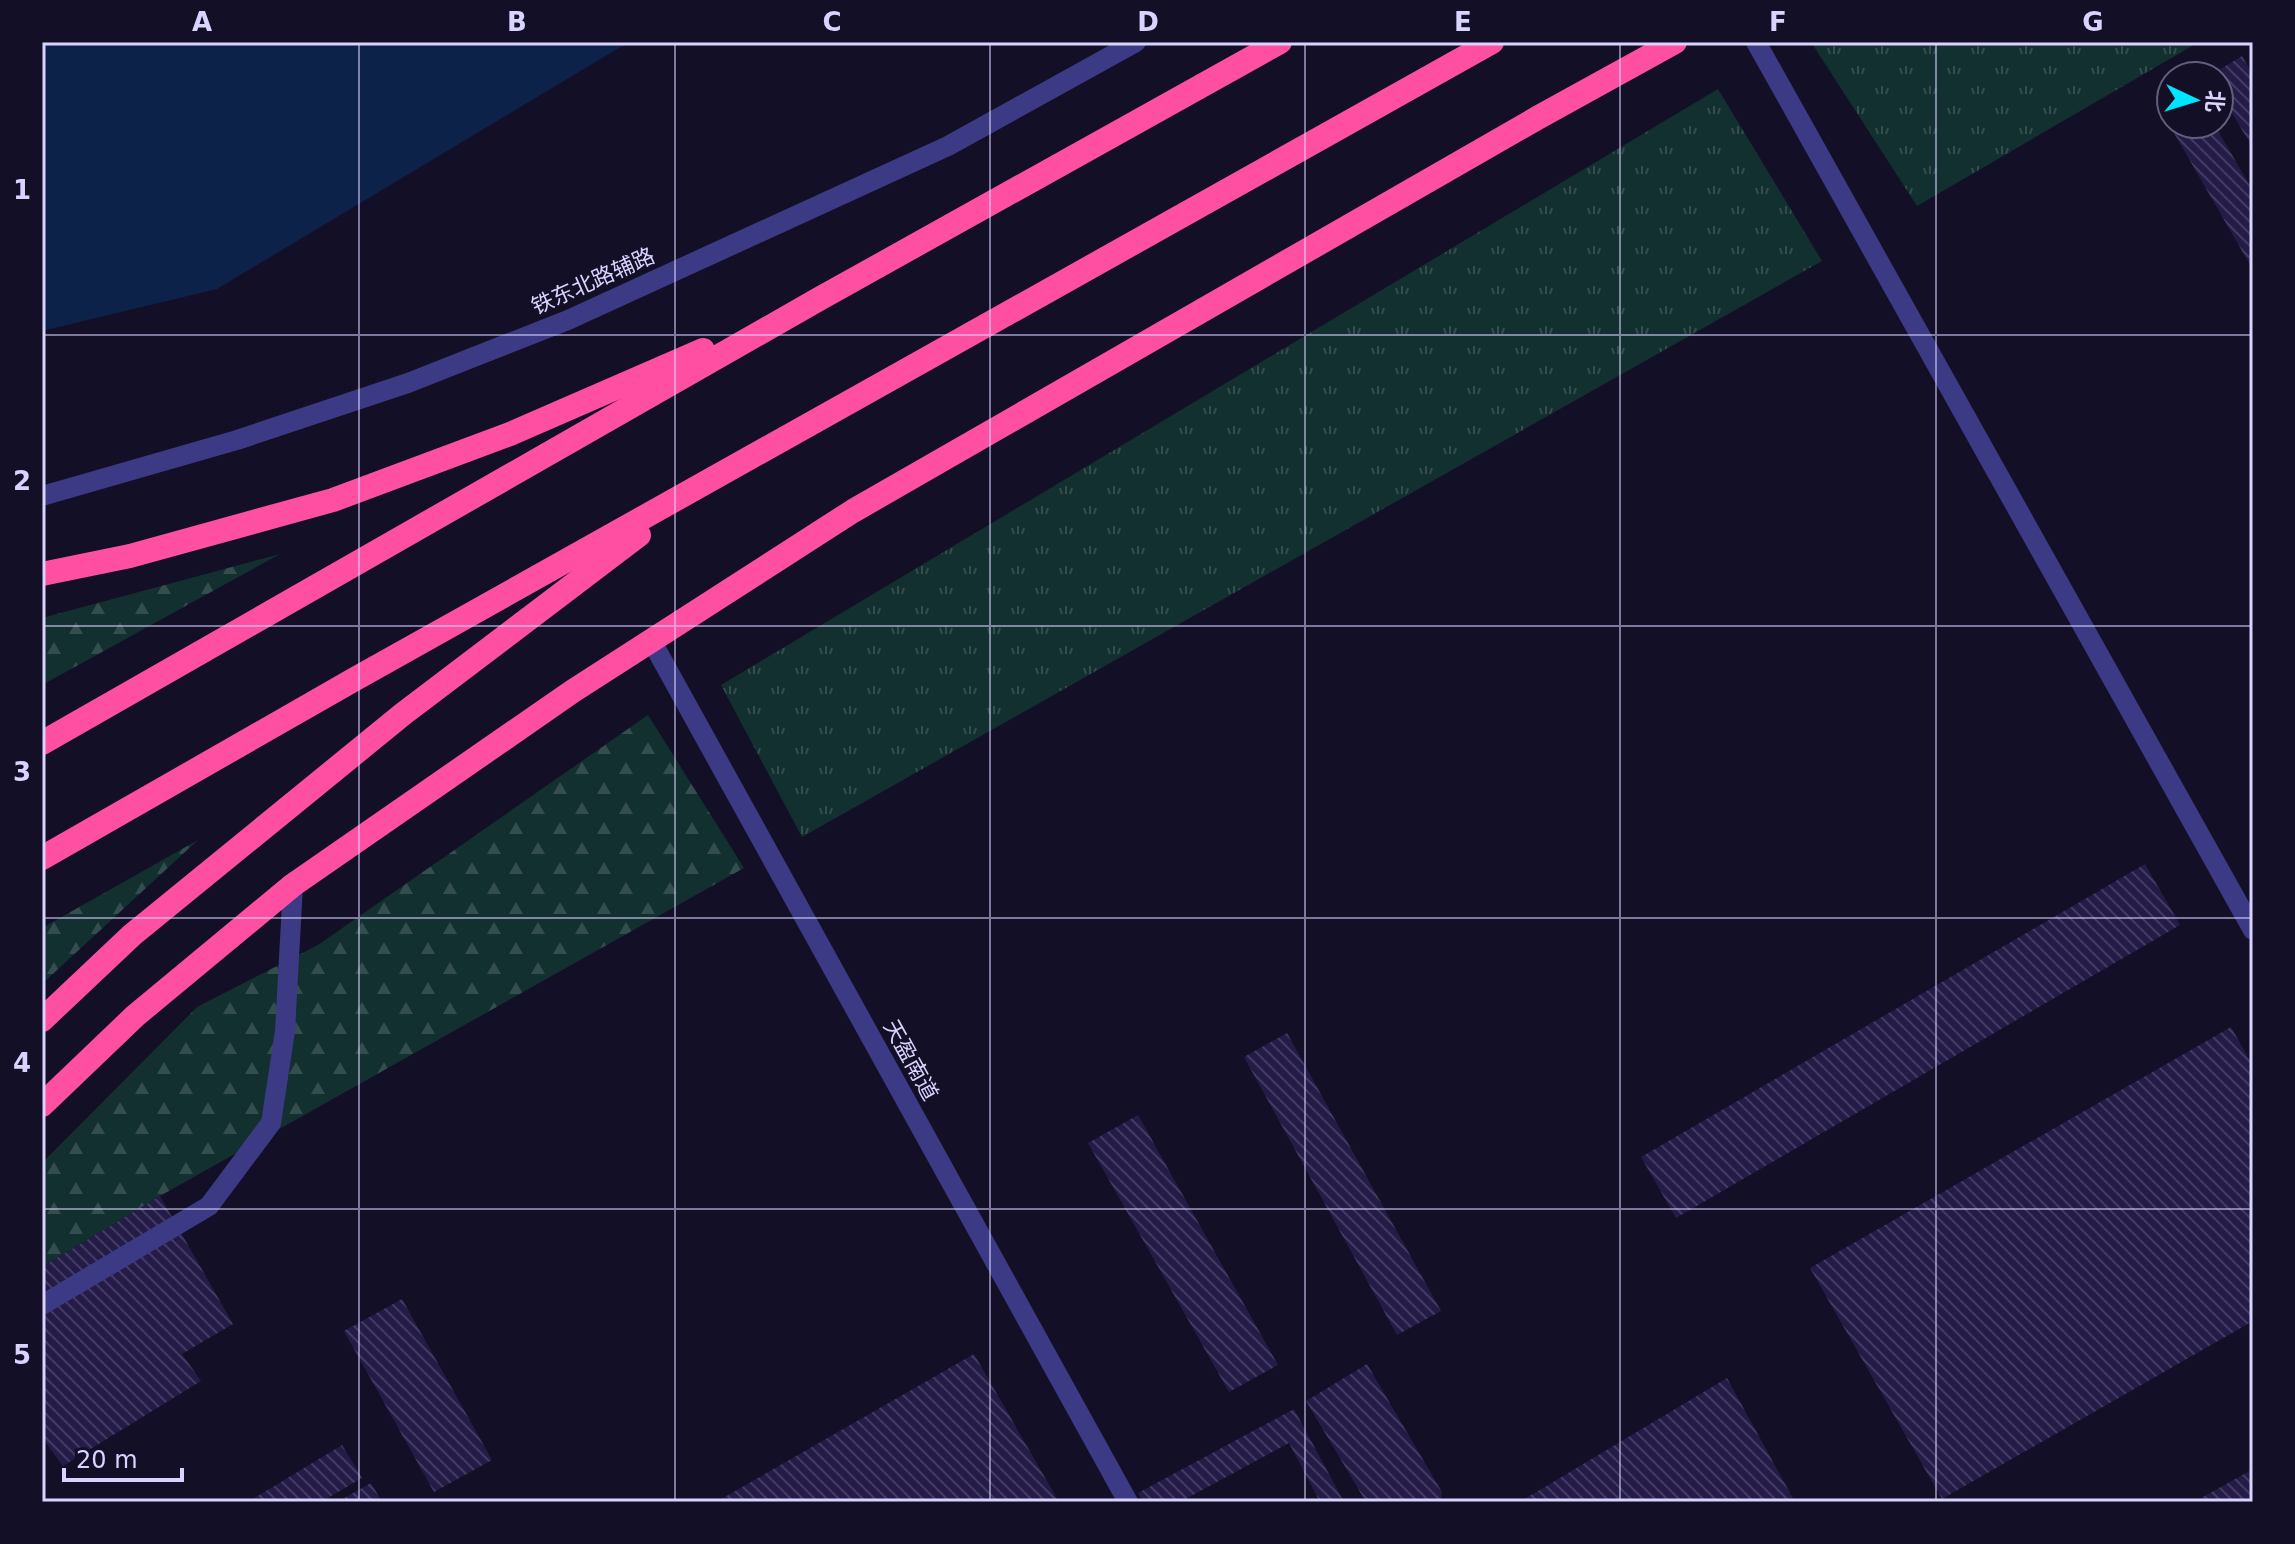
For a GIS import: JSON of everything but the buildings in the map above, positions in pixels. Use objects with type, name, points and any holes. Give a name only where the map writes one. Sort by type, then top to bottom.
[{"type":"highway","points":[[42,743],[819,299],[1280,42]]},
{"type":"highway","points":[[42,858],[355,679],[1492,42]]},
{"type":"highway","points":[[42,1105],[135,1016],[293,885],[651,640],[853,511],[1675,42]]},
{"type":"highway","points":[[42,574],[130,556],[333,500],[510,434],[819,299]]},
{"type":"highway","points":[[42,1020],[132,935],[403,714],[708,483]]},
{"type":"street","name":"铁东北路辅路","points":[[42,496],[237,440],[408,383],[568,320],[948,146],[1136,42]]},
{"type":"street","points":[[1756,42],[2253,930]]},
{"type":"street","name":"天盈南道","points":[[651,640],[1128,1502]]},
{"type":"street","points":[[42,1305],[209,1206],[271,1123],[285,1031],[293,885]]},
{"type":"green space","points":[[1811,42],[2199,42],[2168,60],[2155,60],[2155,68],[1917,206]]},
{"type":"green space","points":[[1718,89],[1822,261],[802,837],[721,685]]},
{"type":"green space","points":[[280,554],[42,685],[42,618]]},
{"type":"green space","points":[[648,715],[744,868],[160,1196],[42,1267],[42,1163],[197,1007],[318,945]]},
{"type":"green space","points":[[198,840],[42,984],[42,928]]},
{"type":"water","points":[[42,42],[629,42],[217,289],[42,331]]}]
